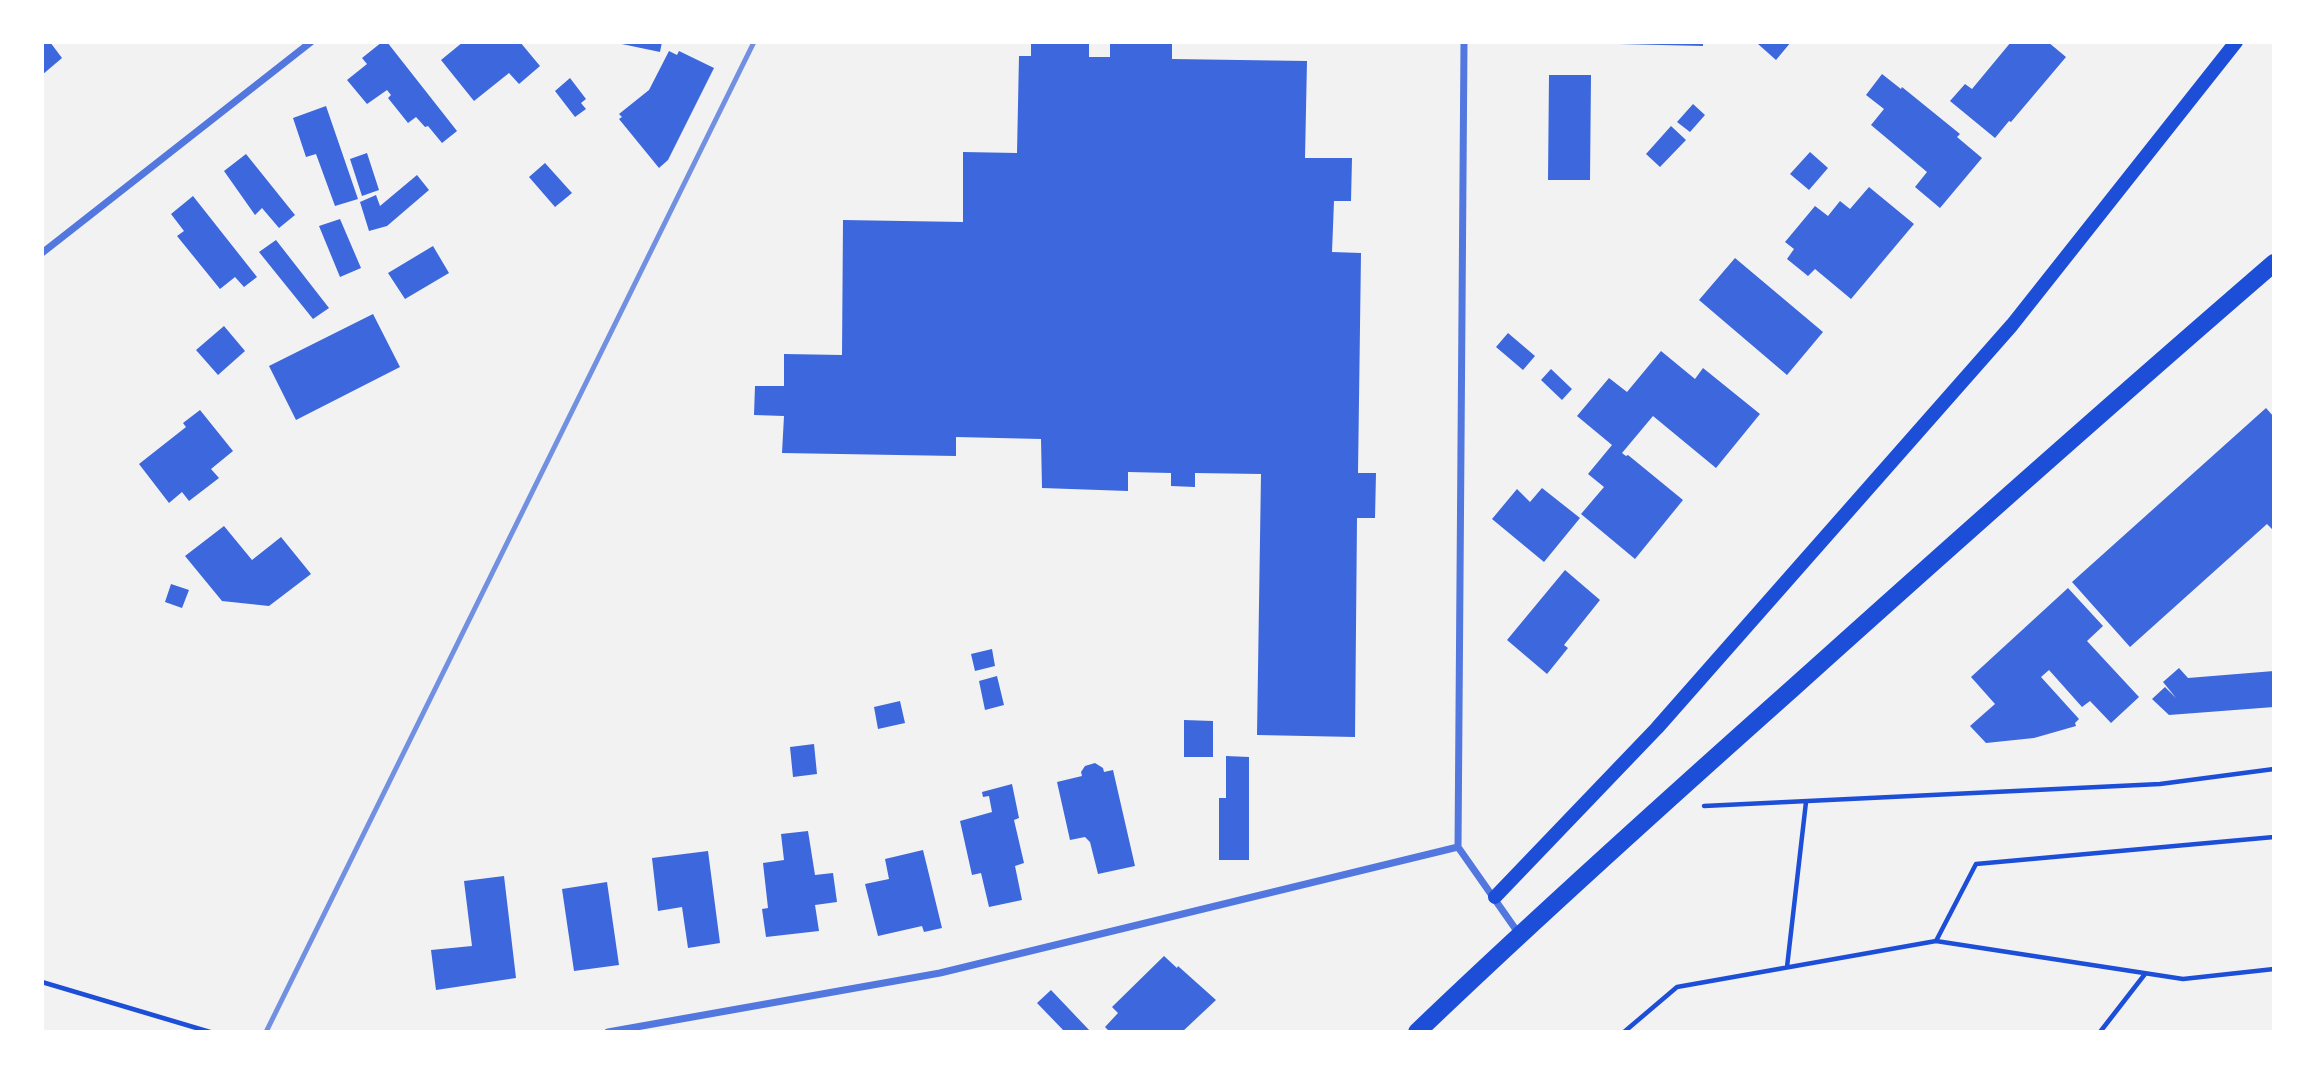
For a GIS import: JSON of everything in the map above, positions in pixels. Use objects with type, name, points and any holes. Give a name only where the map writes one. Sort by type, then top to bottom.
[{"type":"main road","points":[[1495,897],[1657,728],[2012,325],[2236,42]]},
{"type":"main road","points":[[1417,1032],[1658,808],[2064,444],[2274,262]]},
{"type":"street","points":[[42,253],[311,42]]},
{"type":"street","points":[[1464,42],[1458,846],[1520,934]]},
{"type":"street","points":[[608,1032],[940,973],[1458,846]]},
{"type":"path","points":[[1658,808],[2160,784],[2274,769]]},
{"type":"path","points":[[1787,967],[1806,802]]},
{"type":"path","points":[[1936,941],[1976,864],[2274,837]]},
{"type":"path","points":[[1624,1032],[1677,987],[1936,941],[2183,979],[2274,969]]},
{"type":"path","points":[[2100,1032],[2145,974]]},
{"type":"path","points":[[42,982],[210,1032]]},
{"type":"building","points":[[42,42],[50,42],[62,58],[42,75]]},
{"type":"building","points":[[382,42],[387,42],[457,131],[442,143],[428,126],[425,127],[416,117],[408,123],[388,98],[391,95],[387,90],[367,104],[347,80],[367,64],[362,58]]},
{"type":"building","points":[[463,42],[520,42],[540,66],[519,84],[509,73],[474,101],[441,60]]},
{"type":"building","points":[[617,42],[662,42],[660,52],[617,43]]},
{"type":"building","points":[[1031,42],[1089,42],[1089,57],[1110,57],[1110,42],[1172,42],[1172,59],[1307,61],[1305,158],[1352,158],[1351,201],[1334,201],[1332,252],[1361,253],[1358,473],[1376,473],[1375,518],[1357,518],[1355,737],[1257,735],[1261,474],[1195,473],[1195,487],[1171,486],[1171,473],[1128,472],[1128,491],[1042,488],[1041,439],[956,437],[956,456],[782,453],[784,416],[754,415],[755,386],[784,386],[784,354],[842,355],[843,220],[963,222],[963,152],[1017,153],[1019,56],[1031,56]]},
{"type":"building","points":[[1703,42],[1703,46],[1619,44]]},
{"type":"building","points":[[1791,42],[1776,60],[1758,44]]},
{"type":"building","points":[[2011,42],[2048,42],[2066,57],[1995,138],[1950,101],[1965,84],[1972,89]]},
{"type":"building","points":[[669,51],[677,55],[679,51],[714,68],[668,160],[659,168],[619,119],[622,117],[619,114],[649,90]]},
{"type":"building","points":[[1882,74],[1960,134],[1957,137],[1982,158],[1940,208],[1915,187],[1927,172],[1871,125],[1884,109],[1866,95]]},
{"type":"building","points":[[1549,75],[1591,75],[1590,180],[1548,180]]},
{"type":"building","points":[[570,78],[586,99],[581,103],[586,109],[575,117],[555,91]]},
{"type":"building","points":[[1693,104],[1705,115],[1690,132],[1677,122]]},
{"type":"building","points":[[326,106],[358,199],[335,206],[316,154],[306,157],[293,118]]},
{"type":"building","points":[[1671,126],[1686,140],[1660,167],[1646,154]]},
{"type":"building","points":[[1810,152],[1828,168],[1809,190],[1790,174]]},
{"type":"building","points":[[367,153],[379,190],[362,196],[350,159]]},
{"type":"building","points":[[246,154],[295,215],[279,228],[262,208],[255,215],[224,171]]},
{"type":"building","points":[[545,163],[572,193],[555,207],[529,177]]},
{"type":"building","points":[[417,175],[429,190],[387,226],[369,231],[360,202],[376,195],[380,206]]},
{"type":"building","points":[[1869,187],[1914,224],[1851,299],[1815,269],[1808,276],[1787,259],[1794,249],[1785,242],[1815,206],[1828,216],[1840,201],[1850,209]]},
{"type":"building","points":[[193,196],[257,277],[244,287],[235,277],[220,289],[177,236],[184,231],[171,214]]},
{"type":"building","points":[[340,219],[361,268],[340,277],[319,226]]},
{"type":"building","points":[[276,240],[329,308],[313,319],[259,252]]},
{"type":"building","points":[[433,246],[449,273],[405,299],[388,273]]},
{"type":"building","points":[[1735,258],[1823,332],[1787,375],[1699,300]]},
{"type":"building","points":[[373,314],[400,367],[296,420],[269,366]]},
{"type":"building","points":[[224,326],[245,351],[218,375],[196,350]]},
{"type":"building","points":[[1508,333],[1535,356],[1523,370],[1496,347]]},
{"type":"building","points":[[1661,351],[1695,379],[1703,368],[1760,414],[1716,468],[1653,416],[1622,453],[1683,500],[1635,559],[1581,514],[1604,487],[1588,474],[1612,445],[1577,416],[1609,378],[1627,392]]},
{"type":"building","points":[[1551,369],[1572,389],[1562,400],[1541,380]]},
{"type":"building","points":[[2266,408],[2274,417],[2274,531],[2267,524],[2130,647],[2072,582]]},
{"type":"building","points":[[200,410],[233,451],[211,469],[219,478],[189,501],[182,492],[169,503],[139,464],[186,427],[183,423]]},
{"type":"building","points":[[1542,488],[1580,518],[1544,562],[1492,519],[1517,489],[1530,502]]},
{"type":"building","points":[[224,526],[252,560],[281,537],[311,574],[269,606],[222,601],[185,556]]},
{"type":"building","points":[[1565,570],[1600,600],[1564,645],[1568,648],[1547,674],[1507,640]]},
{"type":"building","points":[[171,584],[189,590],[182,608],[165,602]]},
{"type":"building","points":[[2068,588],[2103,626],[2087,641],[2139,697],[2111,723],[2090,701],[2082,707],[2049,670],[2041,677],[2079,719],[2075,723],[2076,726],[2034,738],[1986,743],[1970,726],[1995,704],[1971,677]]},
{"type":"building","points":[[992,649],[995,666],[975,671],[971,654]]},
{"type":"building","points":[[2179,668],[2188,678],[2274,671],[2274,707],[2169,715],[2152,699],[2165,687],[2176,698],[2163,682]]},
{"type":"building","points":[[997,676],[1004,705],[985,710],[979,681]]},
{"type":"building","points":[[900,701],[905,723],[878,729],[874,707]]},
{"type":"building","points":[[1184,720],[1213,721],[1213,757],[1184,757]]},
{"type":"building","points":[[814,744],[817,774],[793,777],[790,747]]},
{"type":"building","points":[[1226,756],[1249,757],[1249,860],[1219,860],[1219,798],[1226,798]]},
{"type":"building","points":[[1095,763],[1103,768],[1104,772],[1113,770],[1135,866],[1098,874],[1090,842],[1085,837],[1070,840],[1057,782],[1082,776],[1081,772],[1085,766]]},
{"type":"building","points":[[1012,784],[1019,818],[1014,820],[1024,863],[1015,866],[1022,900],[989,907],[981,873],[972,875],[960,821],[992,812],[989,796],[983,797],[982,792]]},
{"type":"building","points":[[808,831],[815,875],[833,873],[837,902],[815,905],[819,931],[766,937],[762,909],[768,908],[763,863],[784,860],[781,834]]},
{"type":"building","points":[[923,850],[942,928],[924,932],[922,926],[878,936],[865,884],[889,879],[885,859]]},
{"type":"building","points":[[708,851],[720,943],[688,948],[682,907],[658,911],[652,858]]},
{"type":"building","points":[[504,876],[516,978],[436,990],[431,950],[472,946],[464,881]]},
{"type":"building","points":[[607,882],[619,965],[574,971],[562,889]]},
{"type":"building","points":[[1164,956],[1216,1000],[1182,1032],[1110,1032],[1105,1027],[1118,1013],[1112,1007]]},
{"type":"building","points":[[1051,990],[1090,1031],[1065,1032],[1037,1003]]},
{"type":"railway","points":[[266,1032],[754,42]]}]
